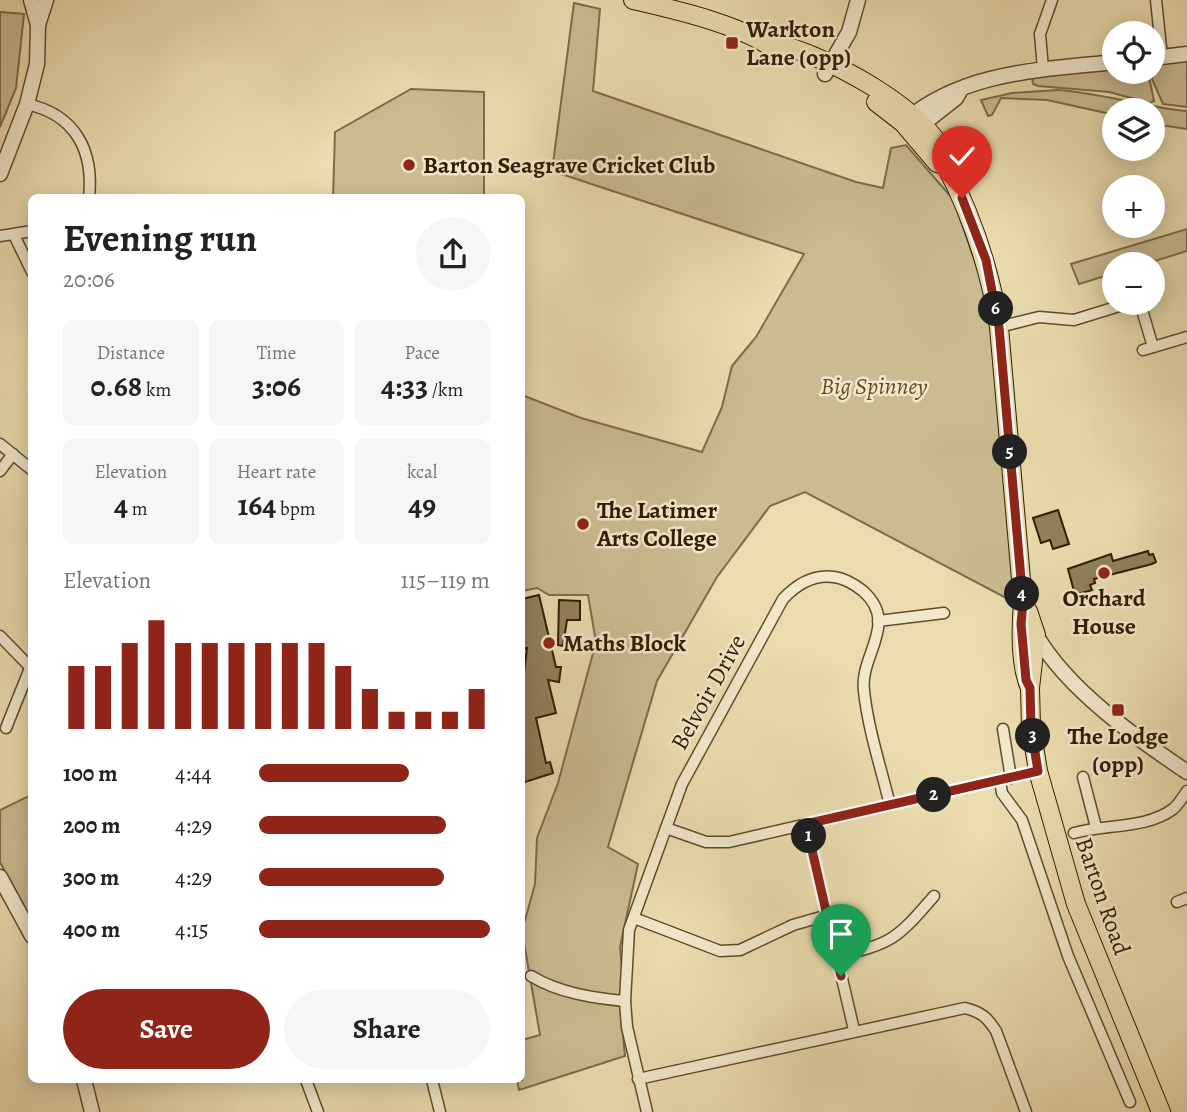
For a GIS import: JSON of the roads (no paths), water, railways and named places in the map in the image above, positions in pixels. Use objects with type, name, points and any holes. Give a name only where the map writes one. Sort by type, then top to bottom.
[{"type":"main road","name":"Barton Road","points":[[633,0],[684,13],[768,43],[771,48],[827,69],[912,124],[937,163],[946,166],[975,226],[993,291],[999,327],[1023,602],[1034,646],[1026,680],[1030,688],[1031,727],[1038,771],[1076,904],[1161,1112]]},
{"type":"street","points":[[31,0],[38,24]]},
{"type":"street","points":[[0,174],[27,104],[37,64],[38,24],[46,0]]},
{"type":"street","points":[[827,69],[849,32],[858,0]]},
{"type":"street","points":[[1043,69],[1040,34],[1052,0]]},
{"type":"street","points":[[1156,0],[1157,21]]},
{"type":"street","points":[[1165,57],[1187,54]]},
{"type":"street","points":[[912,124],[956,98],[960,91],[995,77],[1102,63]]},
{"type":"street","points":[[27,104],[52,112],[80,139],[89,165],[89,194]]},
{"type":"street","points":[[0,236],[28,232]]},
{"type":"street","points":[[14,235],[28,264]]},
{"type":"street","points":[[999,327],[1039,317],[1074,320],[1102,311]]},
{"type":"street","points":[[1142,315],[1148,349],[1187,337]]},
{"type":"street","points":[[0,444],[28,467]]},
{"type":"street","points":[[0,471],[13,454]]},
{"type":"street","name":"Belvoir Drive","points":[[646,1112],[627,1027],[625,1000],[629,930],[682,784],[783,599],[792,589],[814,578],[825,576],[847,580],[872,602],[878,621]]},
{"type":"street","points":[[890,805],[863,687],[867,664],[876,642],[878,621],[944,613]]},
{"type":"street","points":[[0,636],[28,666]]},
{"type":"street","points":[[1034,646],[1091,699],[1187,772]]},
{"type":"street","points":[[6,728],[28,676]]},
{"type":"street","name":"Barton Road","points":[[1003,729],[1005,780],[1002,793],[1022,820],[1068,956],[1130,1102]]},
{"type":"street","points":[[666,828],[693,839],[717,844],[1038,771]]},
{"type":"street","points":[[1083,777],[1096,827]]},
{"type":"street","points":[[1074,833],[1096,827],[1144,822],[1173,809],[1187,791]]},
{"type":"street","points":[[806,824],[853,1030]]},
{"type":"street","points":[[0,877],[28,929]]},
{"type":"street","points":[[837,956],[889,942],[905,930],[934,896]]},
{"type":"street","points":[[634,918],[720,951],[740,950],[793,925],[828,915]]},
{"type":"street","points":[[531,976],[554,988],[598,999],[625,1000]]},
{"type":"street","points":[[638,1079],[853,1030],[965,1008],[979,1011],[996,1031],[1026,1112]]},
{"type":"street","points":[[84,1083],[92,1112]]},
{"type":"street","points":[[307,1083],[314,1111]]},
{"type":"street","points":[[436,1083],[440,1112]]},
{"type":"place","name":"Warkton Lane (opp)","points":[[732,43]]},
{"type":"place","name":"Barton Seagrave Cricket Club","points":[[409,165]]},
{"type":"place","name":"The Latimer Arts College","points":[[583,524]]},
{"type":"place","name":"Orchard House","points":[[1104,573]]},
{"type":"place","name":"Maths Block","points":[[549,643]]},
{"type":"place","name":"The Lodge (opp)","points":[[1118,710]]},
{"type":"park label","name":"Big Spinney","points":[[874,386]]}]
